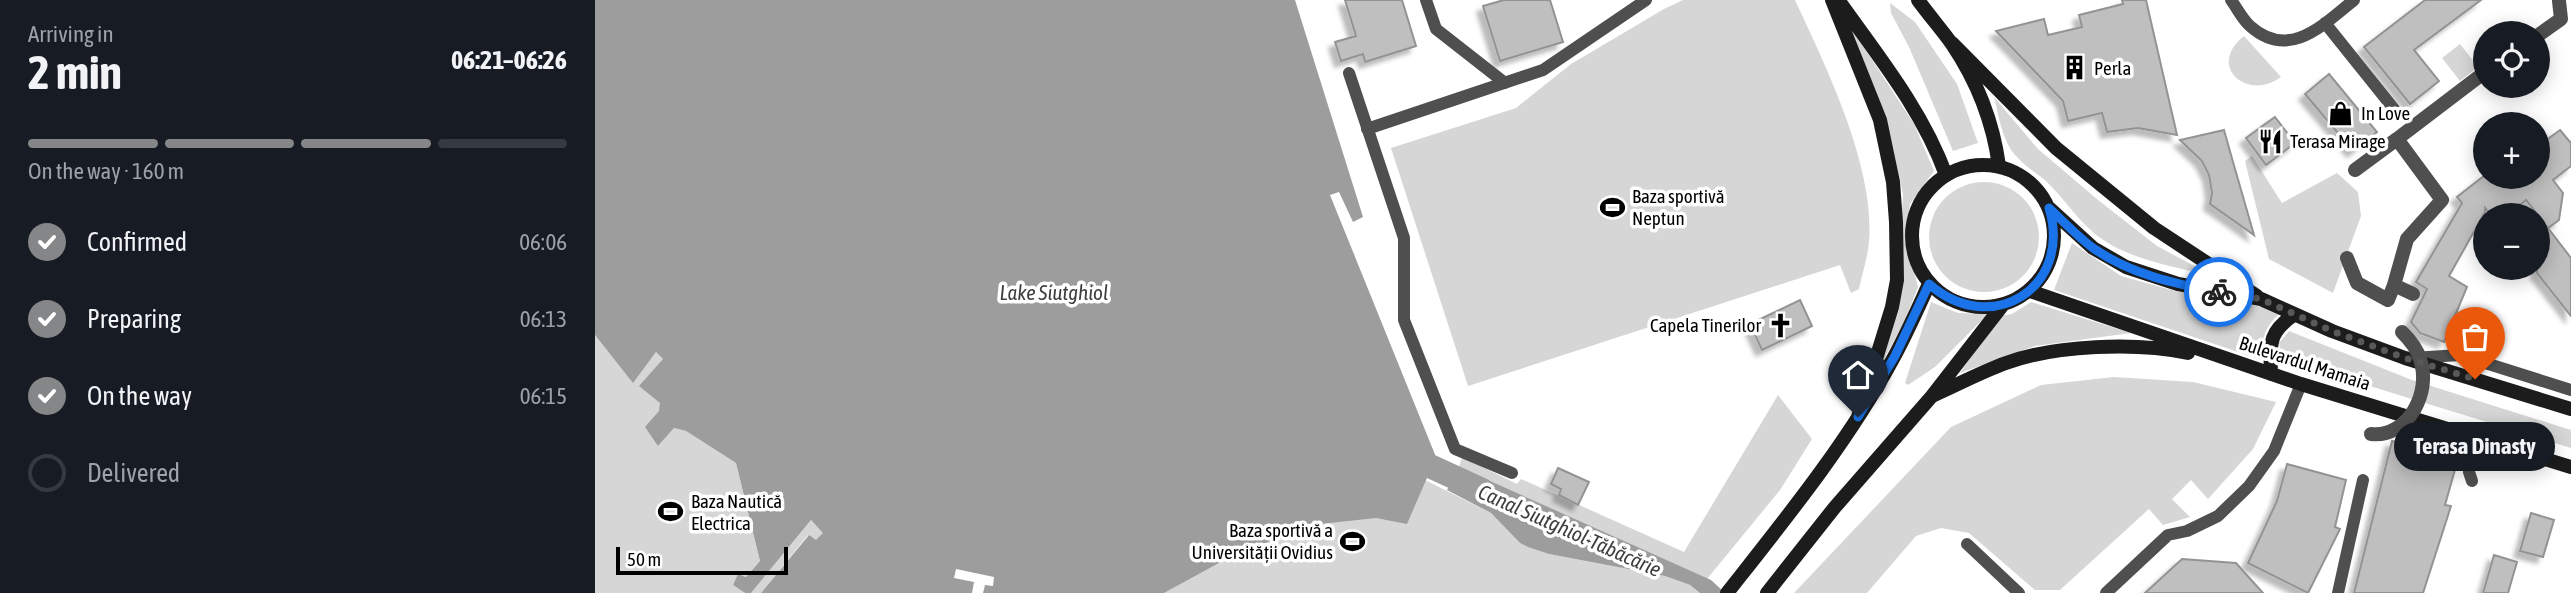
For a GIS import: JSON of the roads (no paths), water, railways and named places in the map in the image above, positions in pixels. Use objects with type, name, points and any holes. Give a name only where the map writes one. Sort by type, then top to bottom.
[{"type":"main road","points":[[1832,0],[1880,120],[1893,182],[1896,222],[1897,281],[1892,307],[1858,417]]},
{"type":"main road","points":[[1838,0],[1915,109],[1935,146],[1945,175]]},
{"type":"main road","points":[[1918,0],[1952,43],[2056,148],[2144,220],[2261,299]]},
{"type":"main road","points":[[1952,43],[1984,101],[1995,136],[1999,166]]},
{"type":"main road","points":[[1767,593],[1835,507],[1932,396],[2002,306],[2030,291],[2042,277],[2053,252],[2054,225],[2049,208],[2040,193],[2029,181],[1999,166],[1972,166],[1945,175],[1921,200],[1911,235],[1913,253],[1919,270],[1929,284],[1942,295],[1973,307],[2002,306]]},
{"type":"main road","name":"Bulevardul Mamaia","points":[[2049,208],[2093,248],[2126,267],[2178,284],[2261,299],[2405,358],[2571,410]]},
{"type":"main road","points":[[1727,593],[1807,492],[1858,417],[1895,356],[1929,284]]},
{"type":"main road","name":"Bulevardul Mamaia","points":[[2030,291],[2301,384],[2571,467]]},
{"type":"main road","points":[[2271,374],[2270,344],[2279,324],[2295,314]]},
{"type":"main road","points":[[1932,396],[2007,362],[2042,353],[2118,346],[2171,349],[2206,356],[2301,384]]},
{"type":"street","points":[[2550,27],[2561,19],[2559,1]]},
{"type":"street","points":[[2355,170],[2473,81]]},
{"type":"street","points":[[2347,258],[2357,283],[2388,300],[2407,239],[2442,200],[2396,139]]},
{"type":"street","points":[[2394,285],[2413,294]]},
{"type":"street","points":[[2371,433],[2385,435],[2399,429],[2414,409],[2423,390],[2421,361],[2411,341],[2402,332]]},
{"type":"lane","points":[[1426,0],[1436,29],[1505,83]]},
{"type":"lane","points":[[1367,129],[1543,71],[1646,0]]},
{"type":"lane","points":[[1930,0],[1930,17]]},
{"type":"lane","points":[[2231,0],[2248,25],[2277,40],[2297,40],[2311,34],[2354,0]]},
{"type":"lane","points":[[2325,23],[2398,114]]},
{"type":"lane","points":[[1349,74],[1404,238],[1404,320],[1455,449],[1512,473]]},
{"type":"lane","points":[[2405,358],[2460,355],[2571,390]]},
{"type":"lane","points":[[2106,593],[2168,535],[2187,531],[2218,516],[2249,486],[2274,451],[2301,384]]},
{"type":"lane","points":[[2470,436],[2469,472],[2472,481]]},
{"type":"lane","points":[[2338,593],[2363,480]]},
{"type":"lane","points":[[1967,544],[2019,593]]},
{"type":"water","name":"Lake Siutghiol","points":[[595,0],[1295,0],[1363,217],[1353,222],[1339,192],[1330,195],[1436,457],[1407,524],[1376,518],[1311,525],[1232,556],[1164,593],[983,593],[985,585],[993,586],[994,577],[956,569],[954,578],[974,582],[972,593],[761,593],[809,535],[816,540],[823,533],[811,520],[751,593],[745,593],[733,585],[738,574],[746,577],[760,561],[736,463],[686,431],[674,428],[658,446],[645,427],[659,411],[660,403],[639,386],[663,359],[656,352],[633,383],[595,335]]},
{"type":"water","points":[[1459,467],[1711,580],[1725,593],[1700,593],[1690,585],[1665,576],[1549,554],[1528,547],[1520,543],[1491,513],[1447,490]]},
{"type":"waterway","name":"Canal Siutghiol-Tăbăcărie","points":[[1432,467],[1482,490]]},
{"type":"place","name":"Perla","points":[[2074,68]]},
{"type":"place","name":"In Love","points":[[2341,113]]},
{"type":"place","name":"Terasa Mirage","points":[[2270,141]]},
{"type":"place","name":"Baza sportivă Neptun","points":[[1612,207]]},
{"type":"place","name":"Capela Tinerilor","points":[[1781,325]]},
{"type":"place","name":"Terasa Dinasty","points":[[2475,379]]},
{"type":"place","name":"Baza Nautică Electrica","points":[[671,512]]},
{"type":"place","name":"Baza sportivă a Universității Ovidius","points":[[1353,541]]}]
